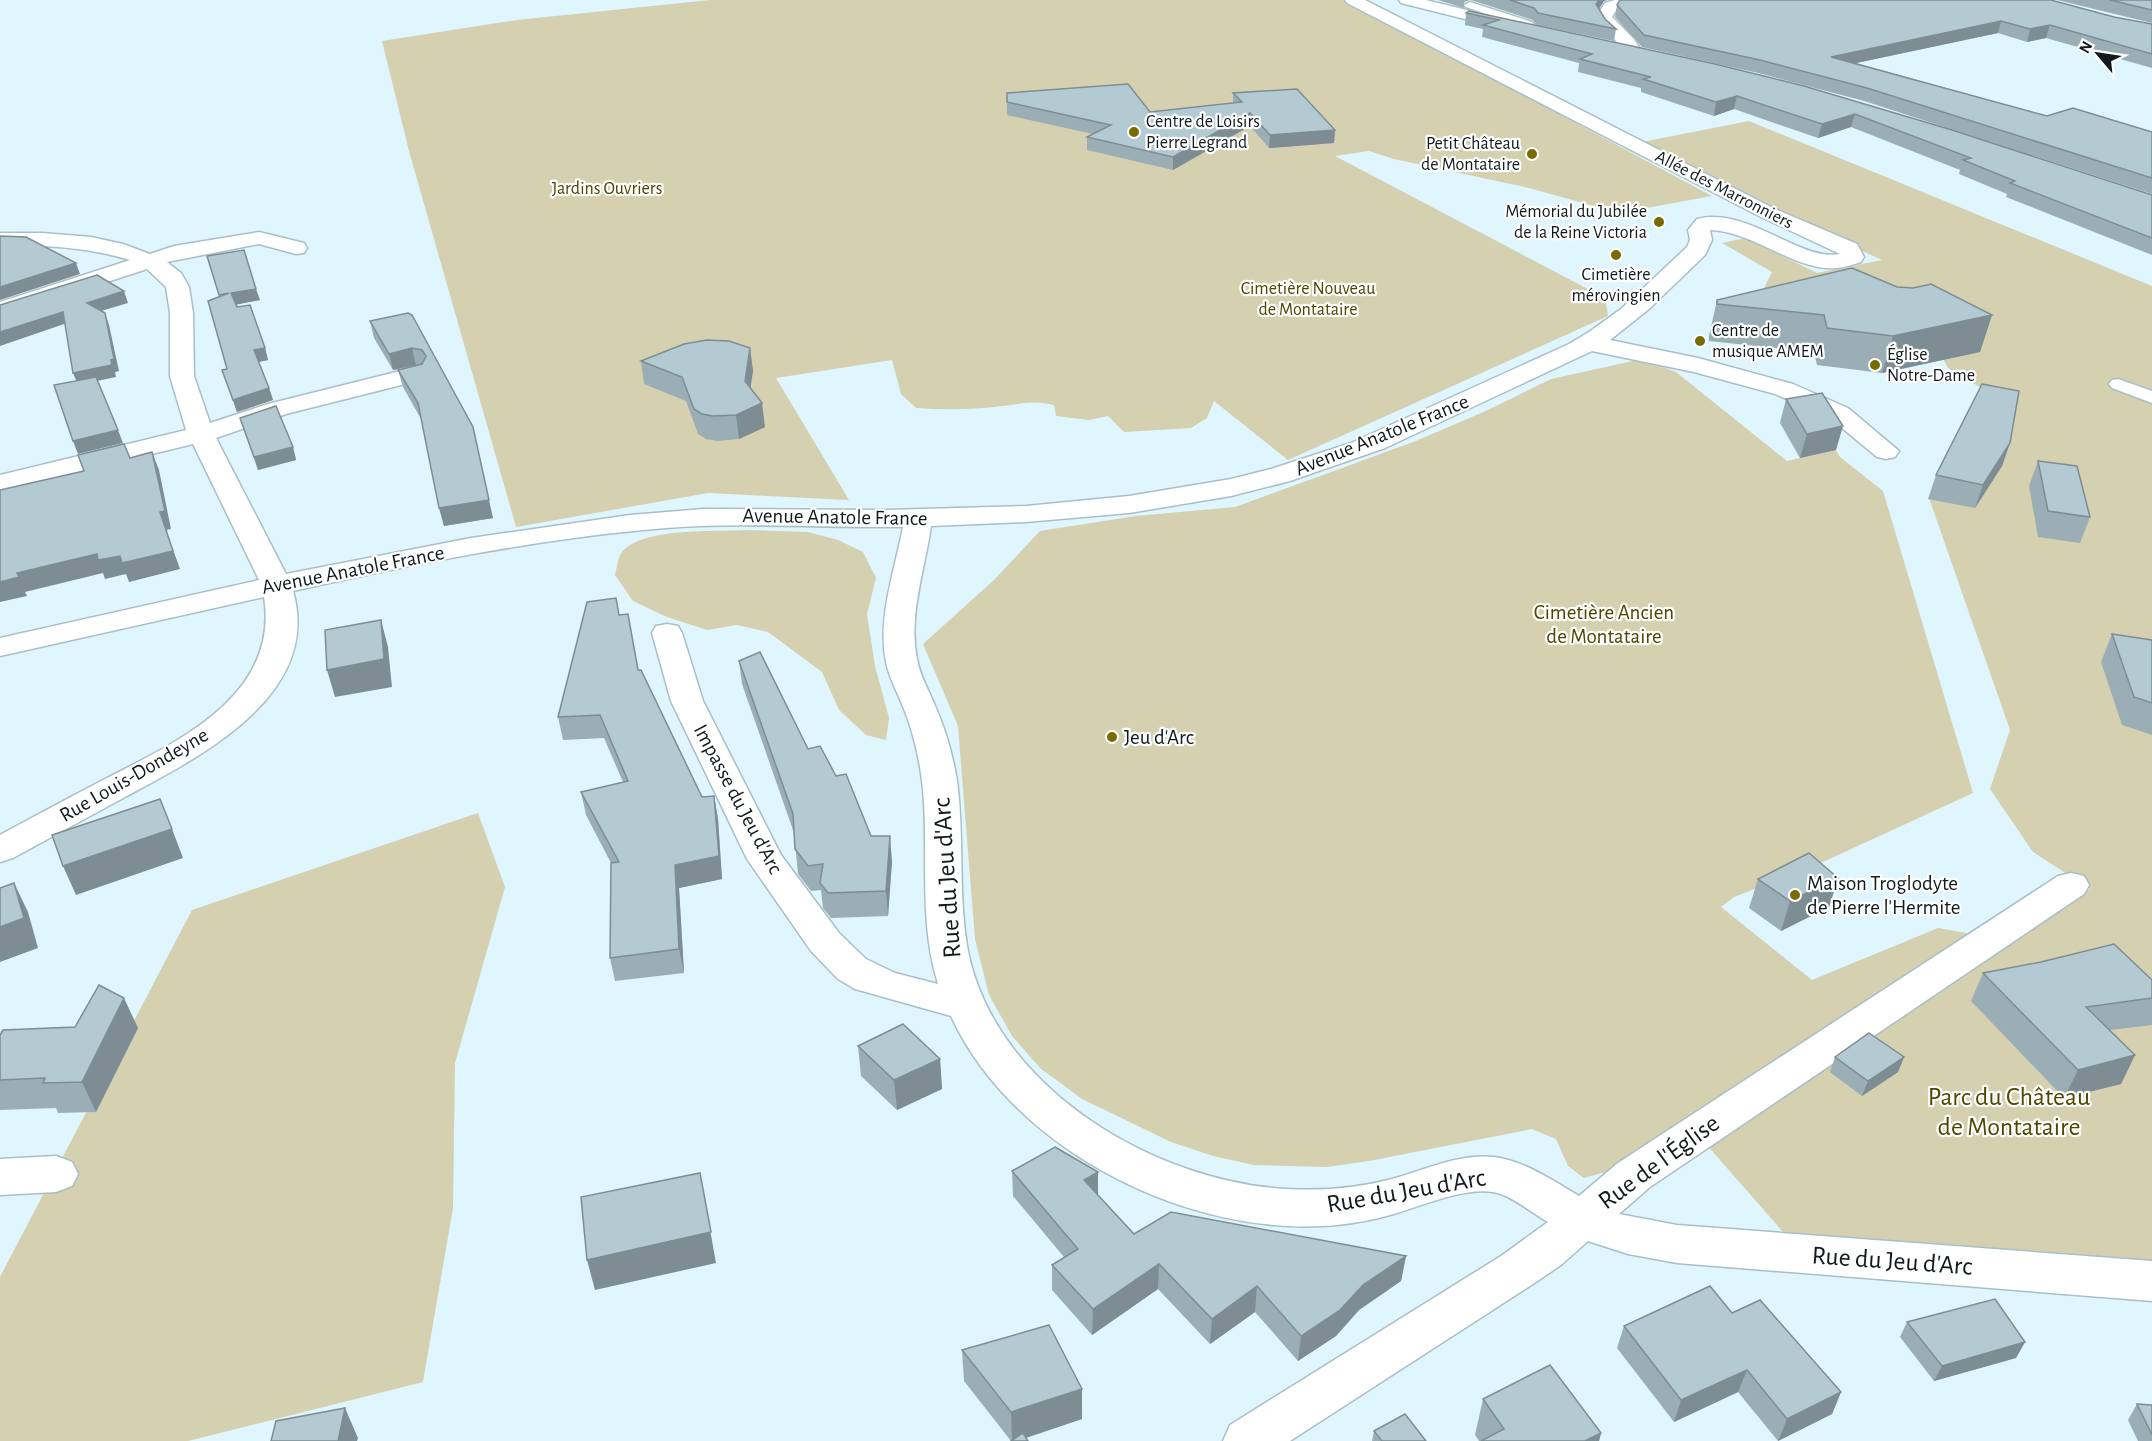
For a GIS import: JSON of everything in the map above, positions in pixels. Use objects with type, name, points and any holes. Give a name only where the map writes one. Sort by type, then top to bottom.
[{"type":"street","name":"Allée des Marronniers","points":[[1353,0],[1768,213],[1839,244],[1854,254],[1850,259],[1824,260],[1799,253],[1736,225],[1704,223],[1699,230],[1701,240],[1697,250],[1638,305]]},
{"type":"street","points":[[1407,0],[1543,33]]},
{"type":"street","points":[[1632,0],[1611,6],[1604,17],[1611,27],[1632,45],[1634,52]]},
{"type":"street","points":[[1604,46],[1655,57]]},
{"type":"street","name":"Rue Louis-Dondeyne","points":[[0,239],[87,243],[120,251],[145,261],[174,279],[180,292],[181,368],[184,388],[202,434],[277,585],[282,623],[276,652],[261,683],[239,709],[185,750],[0,850]]},
{"type":"street","points":[[0,310],[145,261],[249,239],[272,240],[296,248]]},
{"type":"street","name":"Avenue Anatole France","points":[[0,647],[277,585],[477,545],[633,522],[749,516],[918,519],[1022,514],[1201,493],[1279,476],[1373,443],[1589,342],[1610,329],[1638,305]]},
{"type":"street","points":[[1589,342],[1698,364],[1784,389],[1839,413],[1887,451]]},
{"type":"street","points":[[0,483],[202,434],[277,409],[416,374]]},
{"type":"street","name":"Rue du Jeu d'Arc","points":[[918,519],[902,610],[899,643],[902,662],[922,712],[938,766],[944,818],[948,944],[966,1005],[985,1043],[1031,1095],[1085,1141],[1169,1183],[1238,1202],[1275,1207],[1343,1206],[1380,1200],[1480,1174],[1497,1175],[1514,1181],[1582,1220],[1627,1234],[1677,1244],[2152,1281]]},
{"type":"street","name":"Impasse du Jeu d'Arc","points":[[667,633],[687,701],[760,850],[825,942],[852,969],[869,979],[966,1005]]},
{"type":"street","name":"Rue de l'Église","points":[[1248,1441],[1314,1397],[1518,1270],[1545,1251],[1634,1175],[2072,885]]},
{"type":"street","points":[[0,1177],[56,1174]]},
{"type":"lane","points":[[1470,5],[1528,25],[1522,28]]},
{"type":"lane","points":[[2118,384],[2152,398]]},
{"type":"green space","points":[[710,0],[1346,0],[1712,196],[1619,213],[1529,188],[1394,159],[1369,151],[1335,156],[1605,298],[1608,316],[1288,460],[1214,401],[1207,418],[1191,428],[1124,432],[1108,416],[1089,420],[1056,416],[1054,405],[1039,403],[969,409],[916,408],[901,394],[892,360],[776,378],[849,500],[708,493],[516,527],[409,151],[382,41],[517,20]]},
{"type":"green space","points":[[1749,121],[2152,286],[2152,1264],[1791,1241],[1706,1144],[1584,1178],[1568,1166],[1556,1139],[1532,1129],[1327,1167],[1254,1165],[1213,1156],[1171,1142],[1082,1099],[1040,1068],[1012,1036],[989,995],[975,939],[958,726],[923,644],[994,580],[1040,531],[1136,516],[1235,507],[1416,441],[1488,410],[1551,379],[1633,361],[1656,364],[1676,372],[1787,461],[1836,450],[1840,457],[1883,491],[1973,793],[1812,867],[1734,897],[1721,907],[1812,980],[1938,928],[2007,940],[2090,889],[2033,852],[1990,789],[2010,730],[1929,498],[1983,389],[1948,368],[1933,340],[1756,304],[1772,272],[1722,243],[1745,238],[1817,273],[1882,260],[1779,212],[1642,142]]},
{"type":"green space","points":[[747,530],[808,532],[838,540],[863,552],[876,578],[867,614],[875,666],[889,718],[886,740],[866,735],[839,710],[822,672],[768,632],[737,625],[707,630],[667,617],[633,601],[615,575],[622,552],[632,544],[646,538],[681,532]]},
{"type":"green space","points":[[478,813],[505,887],[455,1063],[453,1208],[423,1382],[188,1441],[0,1441],[0,1277],[192,910]]},
{"type":"building","points":[[1510,0],[1599,0],[1596,4],[1605,19],[1616,29],[1538,13],[1534,8]]},
{"type":"building","points":[[1620,0],[2051,0],[2114,17],[2152,24],[2152,54],[2050,25],[2030,29],[2001,21],[1831,57],[2047,116],[2073,108],[2152,132],[2152,178],[1867,88],[1760,60],[1644,35],[1617,5]]},
{"type":"building","points":[[2110,0],[2152,0],[2152,10]]},
{"type":"building","points":[[1469,11],[1715,64],[1804,86],[1952,130],[2152,195],[2152,238],[2010,183],[2015,181],[1963,160],[1971,158],[1855,114],[1822,124],[1737,96],[1716,102],[1643,79],[1651,77],[1580,59],[1592,54],[1483,25],[1499,20],[1466,13]]},
{"type":"building","points":[[1128,84],[1150,112],[1242,102],[1233,93],[1297,89],[1335,130],[1270,135],[1250,113],[1173,157],[1087,137],[1111,125],[1007,102],[1007,93]]},
{"type":"building","points":[[0,236],[26,237],[76,263],[0,287]]},
{"type":"building","points":[[244,250],[256,289],[231,293],[237,307],[250,305],[265,348],[254,350],[269,388],[233,400],[222,370],[227,369],[208,301],[229,293],[219,295],[207,256]]},
{"type":"building","points":[[1852,268],[1897,287],[1913,288],[1931,284],[1992,315],[1893,336],[1827,328],[1824,315],[1717,304],[1717,300]]},
{"type":"building","points":[[97,275],[124,291],[87,303],[105,313],[114,359],[111,360],[112,365],[73,373],[63,312],[0,332],[0,305]]},
{"type":"building","points":[[408,313],[412,315],[473,427],[489,500],[439,508],[418,403],[398,370],[422,364],[426,356],[422,350],[412,348],[389,354],[370,321]]},
{"type":"building","points":[[707,340],[729,341],[750,348],[745,381],[762,403],[736,415],[702,414],[694,409],[682,377],[641,361],[684,344]]},
{"type":"building","points":[[96,377],[118,430],[73,441],[54,385]]},
{"type":"building","points":[[1982,384],[2019,391],[2010,443],[1983,485],[1936,475]]},
{"type":"building","points":[[1822,393],[1843,426],[1807,434],[1786,399]]},
{"type":"building","points":[[276,406],[293,447],[254,457],[240,418]]},
{"type":"building","points":[[124,444],[130,458],[152,452],[165,511],[160,512],[173,551],[122,563],[120,556],[98,560],[97,554],[17,573],[19,577],[0,582],[0,490],[84,471],[78,455]]},
{"type":"building","points":[[2038,461],[2077,466],[2090,517],[2048,511]]},
{"type":"building","points":[[616,598],[619,615],[628,614],[638,670],[641,670],[702,797],[714,796],[719,856],[675,865],[679,949],[610,958],[611,863],[619,862],[581,792],[628,781],[600,715],[558,717],[587,602]]},
{"type":"building","points":[[381,620],[384,659],[327,670],[325,630]]},
{"type":"building","points":[[2112,634],[2152,640],[2152,703],[2134,697]]},
{"type":"building","points":[[760,652],[808,749],[820,746],[836,776],[846,774],[871,836],[890,836],[886,891],[828,893],[820,883],[823,864],[808,866],[795,849],[793,814],[739,661]]},
{"type":"building","points":[[160,799],[172,829],[63,866],[52,835]]},
{"type":"building","points":[[1809,853],[1838,878],[1790,901],[1758,879]]},
{"type":"building","points":[[14,883],[24,918],[0,927],[0,888]]},
{"type":"building","points":[[2114,944],[2152,980],[2152,998],[2086,1007],[2135,1055],[2078,1070],[1983,973],[2041,962]]},
{"type":"building","points":[[99,985],[124,998],[82,1082],[43,1083],[45,1078],[0,1080],[0,1035],[3,1030],[75,1027]]},
{"type":"building","points":[[903,1024],[940,1059],[894,1080],[858,1046]]},
{"type":"building","points":[[1869,1033],[1904,1057],[1868,1081],[1835,1057]]},
{"type":"building","points":[[1055,1147],[1098,1172],[1084,1180],[1134,1234],[1171,1212],[1406,1256],[1363,1285],[1340,1310],[1301,1336],[1257,1286],[1212,1319],[1159,1264],[1093,1309],[1052,1265],[1078,1249],[1012,1171]]},
{"type":"building","points":[[700,1173],[711,1232],[587,1260],[581,1197]]},
{"type":"building","points":[[1710,1286],[1732,1313],[1760,1300],[1841,1392],[1787,1419],[1747,1370],[1681,1400],[1624,1326]]},
{"type":"building","points":[[1995,1299],[2025,1342],[1942,1366],[1907,1322]]},
{"type":"building","points":[[1049,1325],[1082,1389],[1011,1412],[962,1350]]},
{"type":"building","points":[[1550,1365],[1601,1433],[1585,1441],[1481,1441],[1504,1429],[1483,1399]]},
{"type":"building","points":[[2137,1404],[2152,1405],[2152,1435]]},
{"type":"building","points":[[345,1408],[338,1441],[271,1441],[276,1421]]},
{"type":"building","points":[[1405,1414],[1426,1441],[1382,1441],[1374,1431]]},
{"type":"building","points":[[1023,1433],[1028,1441],[1011,1441]]},
{"type":"place","name":"Centre de Loisirs Pierre Legrand","points":[[1134,132]]},
{"type":"place","name":"Petit Château de Montataire","points":[[1532,154]]},
{"type":"place","name":"Mémorial du Jubilée de la Reine Victoria","points":[[1659,222]]},
{"type":"place","name":"Cimetière mérovingien","points":[[1616,255]]},
{"type":"place","name":"Centre de musique AMEM","points":[[1700,341]]},
{"type":"place","name":"Église Notre-Dame","points":[[1875,365]]},
{"type":"place","name":"Jeu d'Arc","points":[[1112,737]]},
{"type":"place","name":"Maison Troglodyte de Pierre l'Hermite","points":[[1795,895]]},
{"type":"park label","name":"Jardins Ouvriers","points":[[607,189]]},
{"type":"park label","name":"Cimetière Nouveau de Montataire","points":[[1308,299]]},
{"type":"park label","name":"Cimetière Ancien de Montataire","points":[[1604,624]]},
{"type":"park label","name":"Parc du Château de Montataire","points":[[2009,1112]]}]
